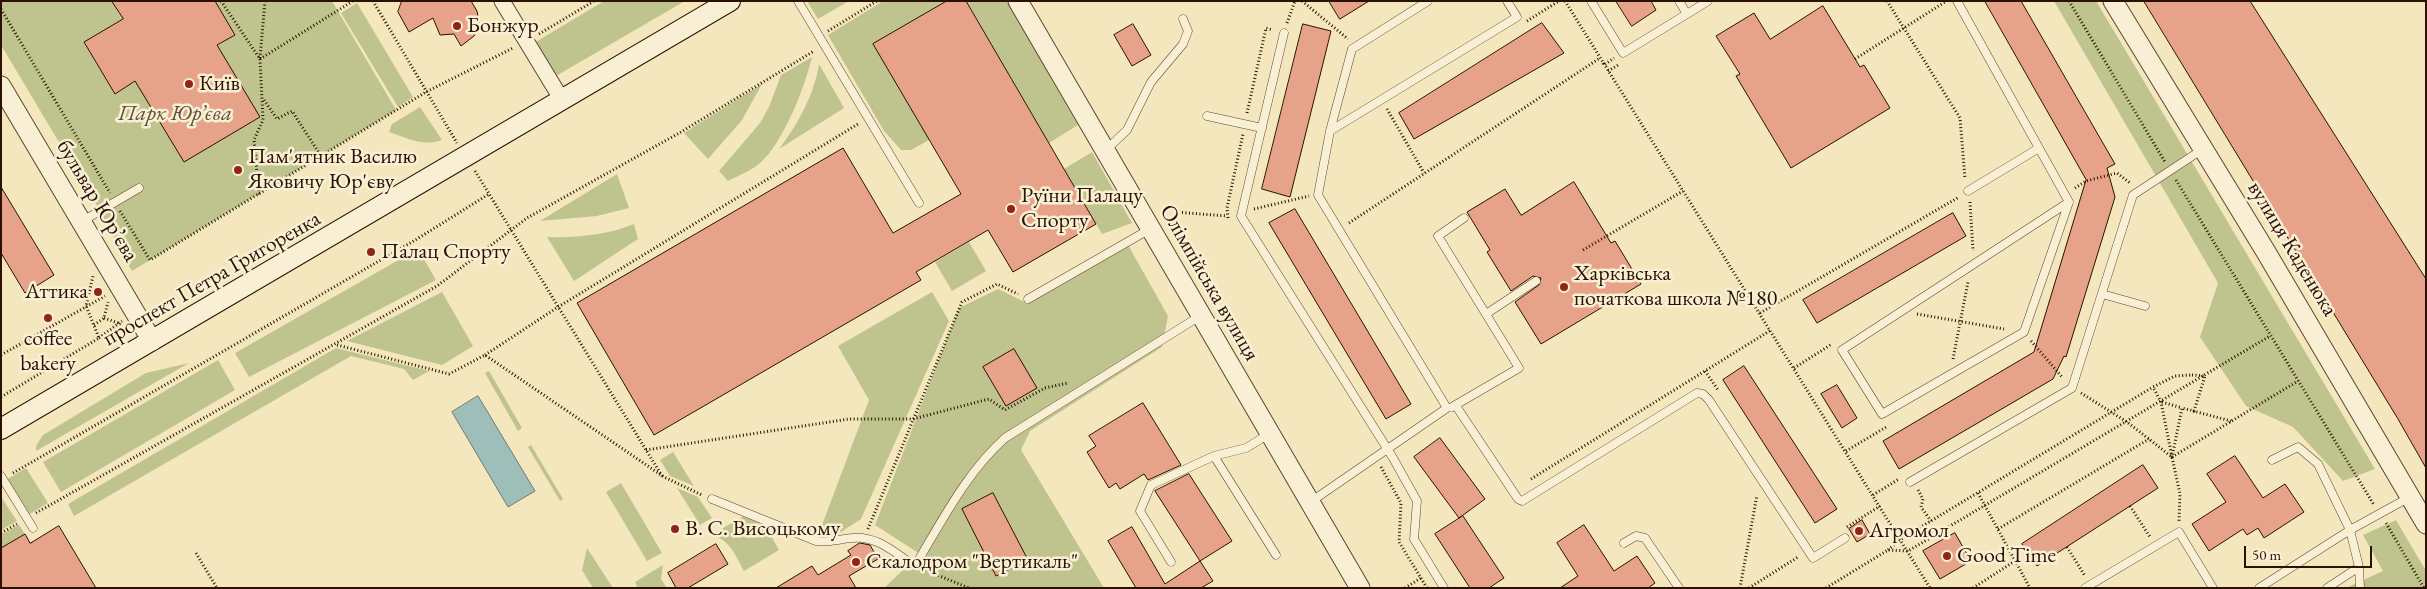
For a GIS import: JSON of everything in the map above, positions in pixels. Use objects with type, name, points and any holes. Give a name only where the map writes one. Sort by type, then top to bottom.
[{"type":"main road","name":"проспект Петра Григоренка","points":[[1,429],[730,1]]},
{"type":"street","points":[[502,1],[562,100]]},
{"type":"street","name":"Олімпійська вулиця","points":[[1018,1],[1360,588]]},
{"type":"street","name":"вулиця Каденюка","points":[[2113,1],[2349,390],[2426,524]]},
{"type":"street","name":"бульвар Юрʼєва","points":[[1,86],[152,341]]},
{"type":"lane","points":[[798,1],[919,203]]},
{"type":"lane","points":[[1428,1],[1352,49],[1330,132],[1318,195],[1338,230],[1452,407],[1518,499],[1522,501],[1528,500],[1697,393],[1703,394],[1709,400],[1813,558],[1843,534]]},
{"type":"lane","points":[[1330,132],[1517,17],[1507,1]]},
{"type":"lane","points":[[1591,1],[1623,52],[1708,1]]},
{"type":"lane","points":[[1680,1],[1687,14]]},
{"type":"lane","points":[[1957,1],[2069,202],[2024,332],[1882,414],[1842,350],[2069,202]]},
{"type":"lane","points":[[1104,151],[1127,130],[1150,82],[1183,44],[1188,31],[1183,19]]},
{"type":"lane","points":[[1284,33],[1241,216],[1394,458],[1417,501],[1414,539],[1444,588]]},
{"type":"lane","points":[[1206,116],[1262,128]]},
{"type":"lane","points":[[1968,192],[2039,148]]},
{"type":"lane","points":[[1910,482],[2072,388],[2133,195],[2203,149]]},
{"type":"lane","points":[[81,222],[139,188]]},
{"type":"lane","points":[[1309,503],[1452,407],[1519,368],[1438,236],[1464,218]]},
{"type":"lane","points":[[1028,299],[1150,229]]},
{"type":"lane","points":[[1486,314],[1536,281]]},
{"type":"lane","points":[[2102,294],[2145,306]]},
{"type":"lane","points":[[712,499],[816,541],[875,539],[915,566],[964,484],[985,458],[1005,438],[1200,316]]},
{"type":"lane","points":[[1171,562],[1140,511],[1151,485],[1214,456],[1246,448],[1269,434]]},
{"type":"lane","points":[[2272,460],[2298,447],[2318,464],[2350,530],[2359,567],[2360,588]]},
{"type":"lane","points":[[1214,456],[1276,555]]},
{"type":"lane","points":[[2,477],[33,528]]},
{"type":"lane","points":[[2259,588],[2350,530],[2410,497]]},
{"type":"lane","points":[[2088,586],[2179,532],[2213,588]]},
{"type":"lane","points":[[1624,543],[1636,536],[1646,538],[1679,588]]},
{"type":"lane","points":[[2327,588],[2359,567]]},
{"type":"lane","points":[[2098,580],[2103,588]]},
{"type":"path","points":[[221,1],[260,59]]},
{"type":"path","points":[[259,195],[254,140],[263,120],[264,100],[260,59],[265,1]]},
{"type":"path","points":[[260,59],[353,1]]},
{"type":"path","points":[[373,1],[426,92],[662,476]]},
{"type":"path","points":[[1,9],[150,260],[426,92],[526,41],[594,1]]},
{"type":"path","points":[[58,500],[250,390],[337,345],[438,286],[527,218],[681,132],[815,50],[819,36],[877,1]]},
{"type":"path","points":[[1232,224],[1227,216],[1227,208],[1266,28],[1284,33],[1295,1]]},
{"type":"path","points":[[1302,1],[1348,39]]},
{"type":"path","points":[[1526,22],[1559,1]]},
{"type":"path","points":[[1564,1],[1771,330],[1930,588]]},
{"type":"path","points":[[1887,1],[1960,118],[1963,172],[1972,221],[1972,265]]},
{"type":"path","points":[[1855,59],[1946,1]]},
{"type":"path","points":[[2069,1],[2424,588]]},
{"type":"path","points":[[815,50],[820,58]]},
{"type":"path","points":[[1338,230],[1600,57]]},
{"type":"path","points":[[264,100],[277,119],[292,111],[321,156]]},
{"type":"path","points":[[1394,105],[1386,110],[1424,173]]},
{"type":"path","points":[[337,345],[449,374],[485,355],[558,307],[858,123],[854,115]]},
{"type":"path","points":[[2065,194],[2086,181],[2117,173],[2139,191]]},
{"type":"path","points":[[1583,250],[1683,191]]},
{"type":"path","points":[[1760,313],[1968,192]]},
{"type":"path","points":[[2,477],[417,239],[489,194]]},
{"type":"path","points":[[1174,212],[1227,216]]},
{"type":"path","points":[[95,270],[86,306],[99,338]]},
{"type":"path","points":[[1950,375],[1969,277],[1961,282]]},
{"type":"path","points":[[864,538],[962,302],[997,284],[1028,299]]},
{"type":"path","points":[[1,354],[110,294],[104,318],[94,325]]},
{"type":"path","points":[[1921,308],[1913,314],[2024,332],[2072,388],[2127,422],[2172,457]]},
{"type":"path","points":[[1,397],[120,324],[123,320],[122,314]]},
{"type":"path","points":[[104,318],[120,324]]},
{"type":"path","points":[[1512,491],[1771,330]]},
{"type":"path","points":[[1888,550],[1908,551],[2270,336]]},
{"type":"path","points":[[485,355],[662,476],[712,499]]},
{"type":"path","points":[[1705,371],[1721,396]]},
{"type":"path","points":[[1826,588],[1888,550],[1900,539],[2153,387],[2175,376],[2205,376]]},
{"type":"path","points":[[2194,411],[2205,376]]},
{"type":"path","points":[[2172,457],[2298,381]]},
{"type":"path","points":[[646,450],[849,418],[913,419],[989,399],[1005,410],[1045,388],[1073,383]]},
{"type":"path","points":[[2153,387],[2161,402],[2180,494],[2179,532]]},
{"type":"path","points":[[2161,402],[2231,422]]},
{"type":"path","points":[[2172,457],[2182,408]]},
{"type":"path","points":[[1998,529],[2148,438]]},
{"type":"path","points":[[1374,472],[1394,458]]},
{"type":"path","points":[[1740,588],[1760,476]]},
{"type":"path","points":[[1978,493],[2030,588]]},
{"type":"path","points":[[1843,534],[1880,506]]},
{"type":"path","points":[[2130,506],[2155,546]]},
{"type":"path","points":[[2067,547],[2088,586]]},
{"type":"path","points":[[1749,588],[1808,551]]},
{"type":"path","points":[[196,553],[217,588]]},
{"type":"path","points":[[1973,588],[2015,561]]},
{"type":"path","points":[[915,566],[969,588]]},
{"type":"path","points":[[1405,588],[1421,578]]},
{"type":"path","points":[[957,588],[960,584]]},
{"type":"green space","name":"Парк Юр’єва","points":[[1,1],[332,1],[396,110],[132,271],[100,211],[1,45]]},
{"type":"green space","points":[[604,1],[685,1],[556,76],[534,43]]},
{"type":"green space","points":[[807,1],[849,1],[818,19]]},
{"type":"green space","points":[[883,1],[947,1],[929,140],[911,150],[901,150],[884,131],[828,35]]},
{"type":"green space","points":[[966,1],[1007,1],[1078,125],[1049,143]]},
{"type":"green space","points":[[2054,1],[2096,1],[2375,469],[2343,481],[2293,427],[2246,406],[2200,337],[2218,283]]},
{"type":"green space","points":[[357,3],[413,97],[398,107],[341,13]]},
{"type":"green space","points":[[812,57],[792,114],[768,155],[759,164],[728,181],[719,171],[760,123],[769,107],[781,75]]},
{"type":"green space","points":[[819,64],[844,108],[779,149],[793,130],[804,109],[817,76]]},
{"type":"green space","points":[[762,84],[742,120],[708,159],[684,133]]},
{"type":"green space","points":[[420,107],[442,140],[428,143],[389,132],[392,124]]},
{"type":"green space","points":[[1092,152],[1132,223],[1102,234],[1064,169]]},
{"type":"green space","points":[[617,174],[629,208],[597,216],[540,221]]},
{"type":"green space","points":[[634,224],[638,239],[574,281],[547,237],[591,235],[613,231]]},
{"type":"green space","points":[[969,242],[986,271],[952,291],[935,262]]},
{"type":"green space","points":[[1128,245],[1168,316],[1162,347],[1030,431],[1021,450],[1104,588],[884,588],[920,554],[875,525],[959,308],[998,289],[1027,303]]},
{"type":"green space","points":[[418,249],[436,280],[249,377],[235,353]]},
{"type":"green space","points":[[442,292],[473,346],[442,365],[347,341]]},
{"type":"green space","points":[[932,292],[949,321],[861,519],[830,539],[819,533],[869,400],[838,346]]},
{"type":"green space","points":[[336,348],[429,371],[413,380],[404,369],[351,356],[74,516],[68,504]]},
{"type":"green space","points":[[218,360],[235,390],[61,492],[43,462]]},
{"type":"green space","points":[[189,363],[36,451],[36,446],[43,435],[146,373]]},
{"type":"green space","points":[[489,371],[522,428],[518,431],[485,373]]},
{"type":"green space","points":[[531,445],[563,499],[560,501],[528,447]]},
{"type":"green space","points":[[673,452],[694,486],[670,476],[660,460]]},
{"type":"green space","points":[[26,468],[48,503],[28,515],[6,480]]},
{"type":"green space","points":[[621,483],[662,553],[647,561],[606,492]]},
{"type":"green space","points":[[677,488],[698,497],[712,518],[700,525]]},
{"type":"green space","points":[[1,497],[17,521],[1,530]]},
{"type":"green space","points":[[744,516],[766,527],[779,550],[744,571],[727,544],[718,537],[711,535]]},
{"type":"green space","points":[[2396,520],[2426,571],[2426,588],[2346,588],[2383,571],[2363,535]]},
{"type":"green space","points":[[19,525],[25,534],[1,548],[1,535]]},
{"type":"green space","points":[[587,548],[613,588],[593,588],[582,570]]},
{"type":"green space","points":[[663,565],[661,579],[667,588],[638,588],[635,582]]},
{"type":"water","points":[[478,396],[535,491],[508,507],[452,412]]},
{"type":"building","name":"Київ","points":[[112,1],[215,1],[235,35],[217,45],[260,117],[184,162],[135,81],[115,94],[84,42],[123,19]]},
{"type":"building","name":"Бонжур","points":[[402,1],[471,1],[477,11],[479,23],[477,30],[474,36],[461,46],[454,34],[440,35],[433,18],[409,32],[398,12]]},
{"type":"building","name":"Руїни Палацу Спорту","points":[[947,1],[966,1],[1096,224],[1013,272],[988,230],[916,272],[921,280],[654,435],[577,303],[843,148],[893,233],[961,194],[873,44]]},
{"type":"building","points":[[1329,1],[1369,1],[1340,19]]},
{"type":"building","points":[[1616,1],[1651,1],[1656,10],[1632,26]]},
{"type":"building","points":[[1985,1],[2021,1],[2115,164],[2107,168],[2115,197],[2066,357],[2064,356],[2053,379],[1899,469],[1883,441],[2034,352],[2086,180]]},
{"type":"building","points":[[2144,1],[2250,1],[2426,279],[2426,468],[2398,419]]},
{"type":"building","points":[[1823,6],[1860,67],[1864,65],[1890,108],[1791,168],[1736,76],[1740,74],[1716,36],[1754,13],[1770,39]]},
{"type":"building","points":[[1542,23],[1564,53],[1414,139],[1399,113]]},
{"type":"building","points":[[1133,24],[1151,55],[1132,66],[1114,35]]},
{"type":"building","points":[[1303,24],[1331,31],[1290,197],[1262,189]]},
{"type":"building","points":[[1574,182],[1611,243],[1615,241],[1641,284],[1541,344],[1515,302],[1539,285],[1541,278],[1533,276],[1511,291],[1487,252],[1490,250],[1467,212],[1505,189],[1521,215]]},
{"type":"building","points":[[1,187],[54,275],[25,293],[1,253]]},
{"type":"building","points":[[1295,209],[1411,404],[1386,419],[1269,223]]},
{"type":"building","points":[[1953,213],[1966,236],[1817,323],[1803,300]]},
{"type":"building","points":[[1014,349],[1037,388],[1006,406],[983,367]]},
{"type":"building","points":[[1744,366],[1837,509],[1815,523],[1723,380]]},
{"type":"building","points":[[1837,385],[1857,418],[1842,428],[1821,394]]},
{"type":"building","points":[[1143,403],[1181,465],[1148,480],[1144,474],[1120,489],[1116,483],[1109,488],[1087,452],[1096,446],[1089,436]]},
{"type":"building","points":[[1440,438],[1485,499],[1459,518],[1414,457]]},
{"type":"building","points":[[2235,456],[2263,498],[2285,484],[2304,512],[2264,538],[2258,528],[2247,535],[2243,529],[2209,551],[2192,524],[2226,502],[2207,474]]},
{"type":"building","points":[[2143,465],[2158,488],[2037,566],[2022,544]]},
{"type":"building","points":[[1189,474],[1232,541],[1200,561],[1155,491]]},
{"type":"building","points":[[993,493],[1028,560],[996,576],[962,509]]},
{"type":"building","points":[[1463,516],[1504,578],[1489,588],[1470,588],[1435,534]]},
{"type":"building","name":"Агромол","points":[[1862,520],[1870,534],[1857,542],[1849,529]]},
{"type":"building","points":[[1584,525],[1614,571],[1637,556],[1655,583],[1648,588],[1560,588],[1578,576],[1557,543]]},
{"type":"building","points":[[59,526],[96,588],[1,588],[1,548],[25,534],[30,543]]},
{"type":"building","points":[[1132,527],[1165,584],[1200,561],[1213,581],[1201,588],[1136,588],[1108,541]]},
{"type":"building","name":"Good Time","points":[[1955,533],[1971,561],[1940,579],[1923,551]]},
{"type":"building","name":"Скалодром \"Вертикаль\"","points":[[860,543],[870,545],[878,559],[849,576],[856,588],[776,588],[812,566],[818,575],[851,555],[848,551]]},
{"type":"building","points":[[716,544],[728,564],[688,588],[676,588],[668,573]]},
{"type":"place","name":"Бонжур","points":[[457,26]]},
{"type":"place","name":"Київ","points":[[189,84]]},
{"type":"place","name":"Пам'ятник Василю Яковичу Юр'єву","points":[[238,170]]},
{"type":"place","name":"Руїни Палацу Спорту","points":[[1011,209]]},
{"type":"place","name":"Палац Спорту","points":[[371,252]]},
{"type":"place","name":"Харківська початкова школа №180","points":[[1564,287]]},
{"type":"place","name":"Аттика","points":[[98,292]]},
{"type":"place","name":"coffee bakery","points":[[48,318]]},
{"type":"place","name":"В. С. Висоцькому","points":[[675,529]]},
{"type":"place","name":"Агромол","points":[[1859,531]]},
{"type":"place","name":"Good Time","points":[[1947,556]]},
{"type":"place","name":"Скалодром \"Вертикаль\"","points":[[856,562]]}]
